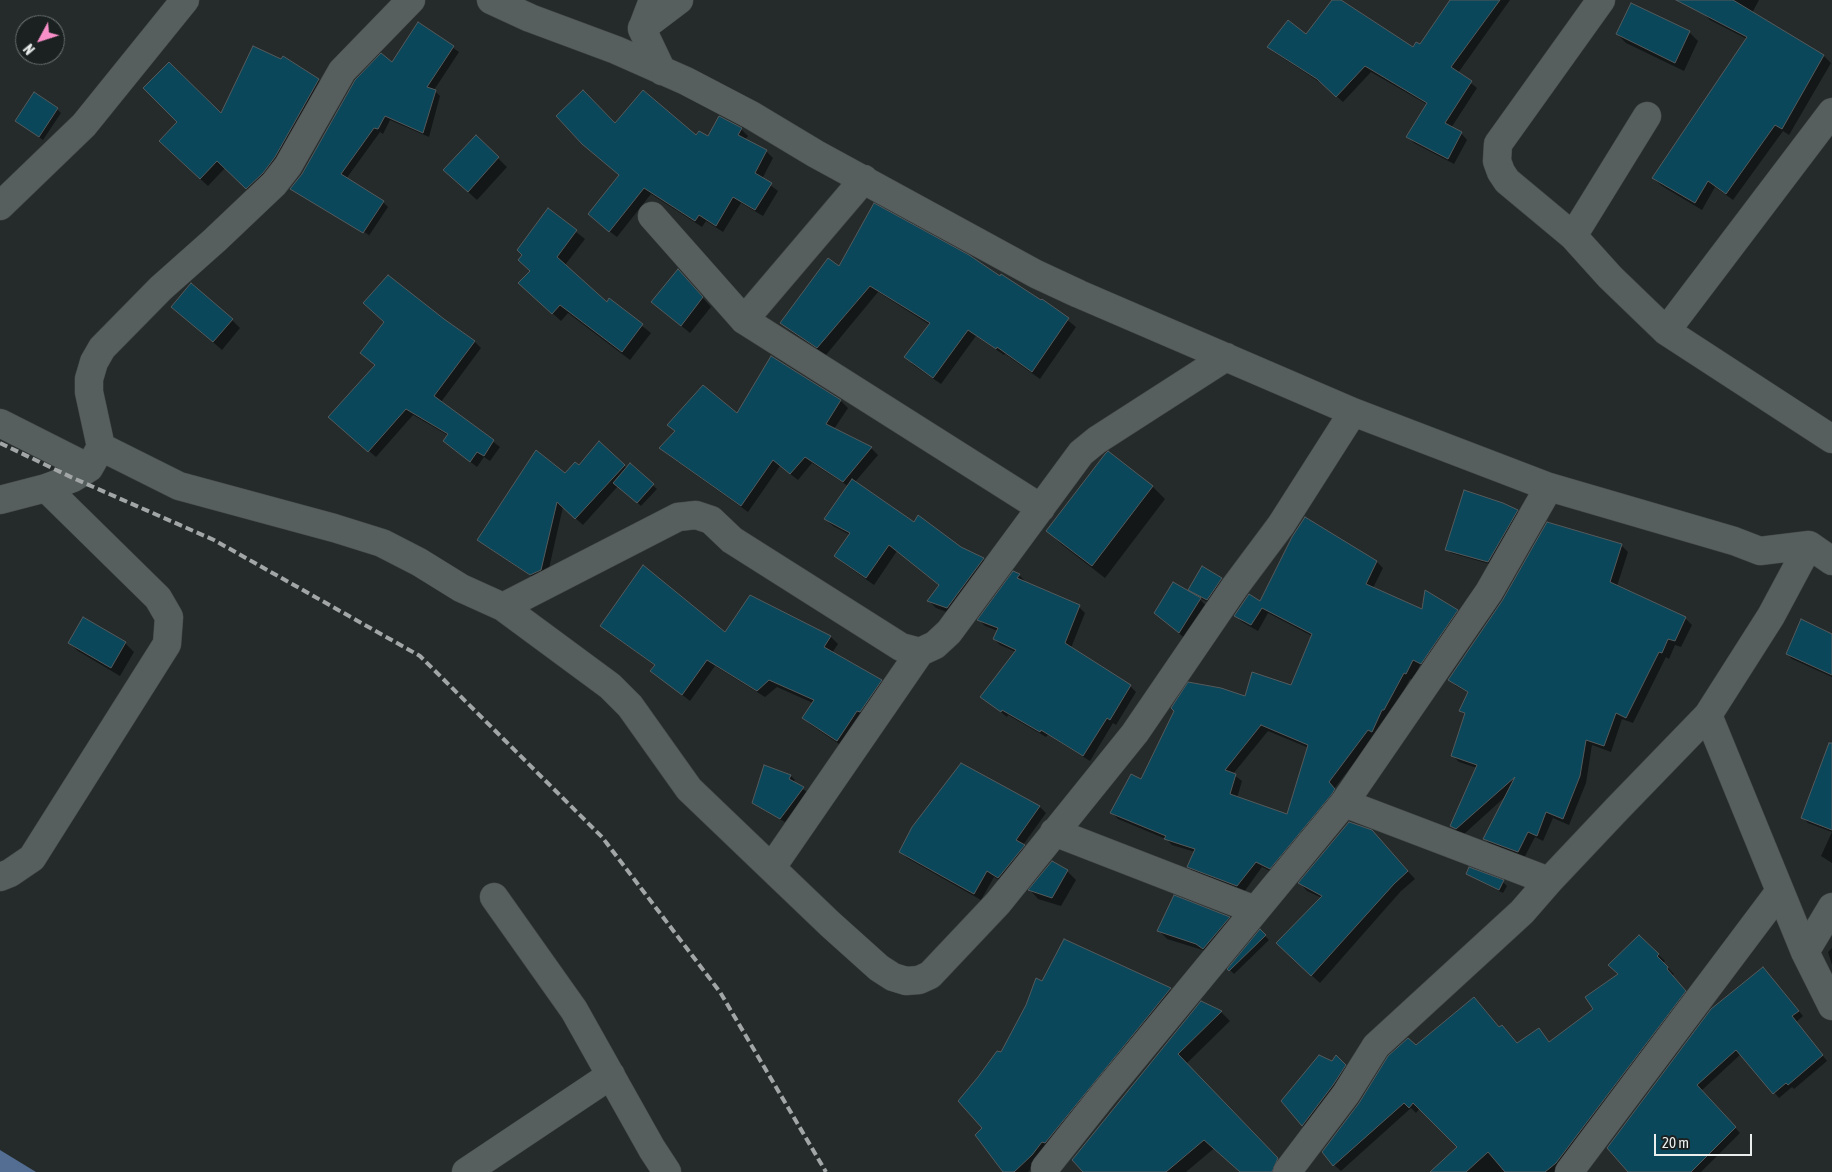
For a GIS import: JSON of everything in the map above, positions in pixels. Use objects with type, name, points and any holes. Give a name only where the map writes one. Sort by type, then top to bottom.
[{"type":"street","points":[[0,206],[84,125],[185,0]]},
{"type":"street","points":[[95,457],[89,379],[94,362],[102,348],[161,288],[274,184],[288,166],[342,71],[411,0]]},
{"type":"street","points":[[492,0],[530,18],[616,50],[686,81],[1036,274],[1353,412],[1550,487],[1734,541],[1760,551],[1810,545],[1832,560]]},
{"type":"street","points":[[653,0],[642,28],[662,71]]},
{"type":"street","points":[[642,28],[679,0]]},
{"type":"street","points":[[1602,0],[1498,144],[1497,161],[1508,181],[1573,236],[1627,294],[1666,331],[1832,439]]},
{"type":"street","points":[[1666,331],[1832,112]]},
{"type":"street","points":[[1573,236],[1647,116]]},
{"type":"street","points":[[744,320],[864,178]]},
{"type":"street","points":[[652,216],[744,320],[1041,508]]},
{"type":"street","points":[[772,867],[920,652],[935,645],[949,632],[1081,453],[1097,440],[1226,357]]},
{"type":"street","points":[[0,423],[180,486],[334,528],[382,544],[419,562],[461,588],[503,607],[610,686],[630,706],[689,789],[830,924],[879,968],[893,977],[906,981],[919,980],[930,975],[998,903],[1135,733],[1234,588],[1280,526],[1353,412]]},
{"type":"street","points":[[0,500],[6,500],[46,488],[73,478],[95,457]]},
{"type":"street","points":[[1045,1168],[1344,803],[1489,592],[1550,487]]},
{"type":"street","points":[[0,876],[10,873],[32,858],[167,644],[169,617],[158,598],[46,488]]},
{"type":"street","points":[[503,607],[678,517],[696,515],[711,520],[732,540],[900,647],[920,652]]},
{"type":"street","points":[[1287,1172],[1346,1094],[1376,1046],[1522,912],[1549,881],[1708,715],[1771,616],[1810,545]]},
{"type":"street","points":[[1708,715],[1805,952],[1832,1006]]},
{"type":"street","points":[[1344,803],[1549,881]]},
{"type":"street","points":[[1054,832],[1255,910]]},
{"type":"street","points":[[1569,1172],[1780,891]]},
{"type":"street","points":[[494,897],[574,1010],[666,1172]]},
{"type":"street","points":[[1805,952],[1832,907]]},
{"type":"street","points":[[466,1172],[611,1075]]},
{"type":"water","points":[[0,1150],[36,1172],[0,1172]]},
{"type":"building","points":[[1332,0],[1341,0],[1413,47],[1416,42],[1420,44],[1450,0],[1500,0],[1451,67],[1472,81],[1445,123],[1462,132],[1448,159],[1406,137],[1427,103],[1365,66],[1336,97],[1317,79],[1267,47],[1288,20],[1306,34]]},
{"type":"building","points":[[1676,0],[1733,0],[1824,55],[1782,129],[1775,125],[1726,194],[1708,181],[1695,203],[1652,178],[1747,37]]},
{"type":"building","points":[[1631,3],[1690,31],[1675,63],[1616,34]]},
{"type":"building","points":[[418,22],[454,46],[427,87],[436,90],[423,133],[385,116],[378,129],[374,128],[341,174],[384,201],[363,233],[290,189],[302,174],[355,80],[381,53],[392,62]]},
{"type":"building","points":[[253,46],[281,59],[283,56],[319,79],[275,157],[263,173],[246,189],[217,161],[200,179],[159,141],[177,122],[143,88],[169,62],[221,113]]},
{"type":"building","points":[[583,90],[615,123],[643,90],[696,135],[699,131],[708,136],[719,116],[742,128],[738,135],[767,150],[755,173],[772,183],[755,210],[733,197],[716,226],[699,215],[695,221],[644,188],[609,232],[588,214],[619,175],[582,144],[556,116]]},
{"type":"building","points":[[34,92],[58,108],[39,137],[15,121]]},
{"type":"building","points":[[476,135],[499,157],[468,192],[443,170]]},
{"type":"building","points":[[874,203],[969,255],[1000,276],[1001,274],[1042,299],[1069,318],[1032,372],[997,347],[996,349],[968,330],[933,378],[904,357],[930,323],[870,286],[817,348],[780,323],[828,258],[839,266]]},
{"type":"building","points":[[548,208],[577,230],[557,257],[607,302],[609,298],[643,324],[622,352],[560,305],[552,314],[518,283],[530,271],[518,260],[522,255],[517,250]]},
{"type":"building","points":[[678,269],[703,297],[681,326],[651,302]]},
{"type":"building","points":[[388,275],[475,341],[434,396],[494,440],[484,456],[477,452],[470,462],[443,441],[448,434],[406,409],[368,452],[328,417],[375,365],[360,353],[384,322],[363,303]]},
{"type":"building","points":[[191,283],[233,319],[213,342],[171,307]]},
{"type":"building","points":[[771,356],[841,400],[826,424],[872,447],[843,482],[805,457],[790,474],[773,460],[741,506],[659,448],[675,431],[667,425],[703,385],[737,413]]},
{"type":"building","points":[[599,441],[625,465],[575,519],[557,502],[541,570],[530,575],[477,540],[536,450],[565,473],[575,462],[579,465]]},
{"type":"building","points":[[1108,451],[1153,486],[1092,566],[1046,531]]},
{"type":"building","points":[[630,463],[654,484],[637,503],[613,483]]},
{"type":"building","points":[[852,479],[914,522],[918,515],[961,547],[984,558],[947,608],[927,601],[939,585],[889,545],[866,578],[834,556],[850,533],[824,519]]},
{"type":"building","points":[[1464,490],[1518,510],[1488,562],[1445,550]]},
{"type":"building","points":[[1305,517],[1377,561],[1366,584],[1422,609],[1425,590],[1458,610],[1421,664],[1413,660],[1384,710],[1382,710],[1372,732],[1368,730],[1329,782],[1335,789],[1332,794],[1270,869],[1256,862],[1237,886],[1187,867],[1195,849],[1164,839],[1166,836],[1110,813],[1131,774],[1141,779],[1174,711],[1171,708],[1188,682],[1221,688],[1245,696],[1252,672],[1291,685],[1312,634],[1262,608],[1251,625],[1234,616],[1249,594],[1260,601],[1292,537]],"holes":[[[1261,725],[1308,745],[1287,814],[1230,794],[1236,774],[1225,770]]]},
{"type":"building","points":[[1547,522],[1622,544],[1610,582],[1686,617],[1675,641],[1668,639],[1662,653],[1659,652],[1626,718],[1616,713],[1604,746],[1586,740],[1580,776],[1563,819],[1546,812],[1537,836],[1528,832],[1518,852],[1483,839],[1515,777],[1456,829],[1450,826],[1477,765],[1451,756],[1465,713],[1459,711],[1468,692],[1448,680],[1502,601]]},
{"type":"building","points":[[643,565],[725,632],[750,595],[831,636],[824,647],[882,680],[860,712],[857,711],[837,741],[802,718],[814,700],[769,680],[757,691],[707,660],[682,695],[650,671],[655,665],[600,626]]},
{"type":"building","points":[[1202,566],[1222,578],[1207,600],[1188,590]]},
{"type":"building","points":[[1013,571],[1020,574],[1017,578],[1080,605],[1065,643],[1131,685],[1110,720],[1107,718],[1083,756],[1041,730],[1040,732],[1002,710],[1001,712],[980,697],[1016,650],[993,639],[998,628],[977,620]]},
{"type":"building","points":[[1173,582],[1201,598],[1179,633],[1154,613]]},
{"type":"building","points":[[83,617],[126,642],[111,668],[68,643]]},
{"type":"building","points":[[1801,619],[1832,634],[1832,675],[1786,654]]},
{"type":"building","points":[[1829,743],[1832,743],[1832,830],[1801,818]]},
{"type":"building","points":[[961,763],[1040,806],[1016,840],[1025,845],[998,878],[987,871],[974,894],[899,852],[912,827]]},
{"type":"building","points":[[764,765],[791,775],[789,779],[804,787],[780,819],[752,803]]},
{"type":"building","points":[[1349,822],[1372,830],[1408,871],[1311,976],[1276,943],[1322,896],[1298,883]]},
{"type":"building","points":[[1052,861],[1068,870],[1052,898],[1028,890]]},
{"type":"building","points":[[1469,867],[1504,880],[1499,890],[1466,874]]},
{"type":"building","points":[[1174,895],[1230,917],[1203,949],[1196,944],[1157,931]]},
{"type":"building","points":[[1260,929],[1266,935],[1229,971],[1227,969]]},
{"type":"building","points":[[1639,935],[1659,954],[1657,956],[1686,991],[1556,1163],[1545,1172],[1505,1172],[1488,1152],[1466,1172],[1430,1172],[1457,1147],[1413,1103],[1409,1108],[1404,1103],[1333,1166],[1322,1152],[1359,1103],[1388,1056],[1408,1038],[1416,1045],[1474,997],[1499,1027],[1502,1025],[1517,1043],[1539,1028],[1549,1042],[1593,1009],[1585,997],[1618,974],[1608,965]]},
{"type":"building","points":[[1064,939],[1171,988],[1045,1143],[1042,1142],[1032,1155],[1014,1172],[1003,1172],[975,1135],[982,1128],[958,1101],[997,1051],[1001,1052],[1026,1005],[1036,978],[1042,981]]},
{"type":"building","points":[[1763,967],[1799,1011],[1792,1016],[1823,1055],[1788,1085],[1786,1083],[1773,1094],[1736,1050],[1697,1085],[1736,1127],[1691,1172],[1628,1172],[1607,1148],[1711,1009]]},
{"type":"building","points":[[1201,1001],[1222,1011],[1178,1054],[1278,1158],[1272,1172],[1240,1172],[1204,1140],[1166,1172],[1083,1172],[1072,1160]]},
{"type":"building","points":[[1319,1055],[1332,1061],[1336,1055],[1346,1065],[1302,1126],[1281,1101]]},
{"type":"railway","points":[[0,443],[73,478],[214,540],[420,656],[602,837],[720,992],[826,1172]]}]
